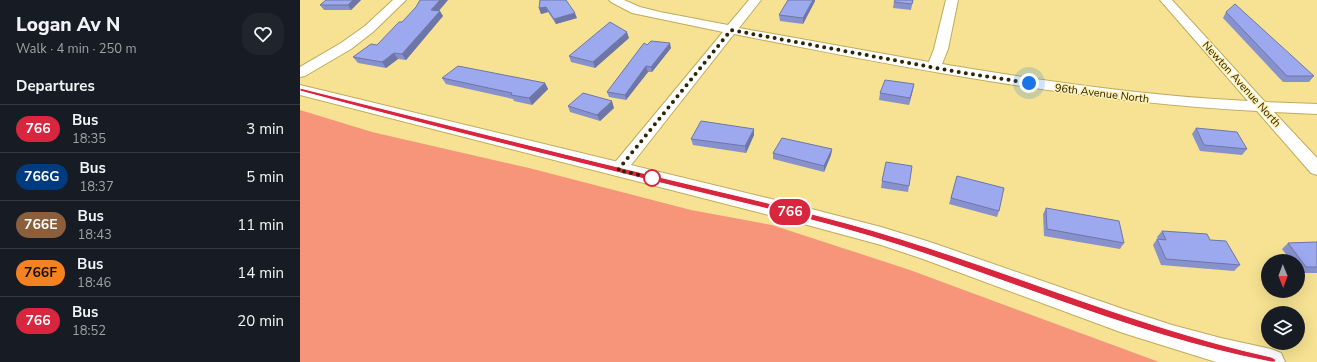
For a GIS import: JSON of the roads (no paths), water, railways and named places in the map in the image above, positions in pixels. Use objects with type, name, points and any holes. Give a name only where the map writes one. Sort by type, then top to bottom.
[{"type":"street","points":[[300,73],[346,46],[369,29],[400,0]]},
{"type":"street","name":"96th Avenue North","points":[[616,0],[636,10],[731,30],[1058,88],[1157,99],[1262,108],[1317,109]]},
{"type":"street","points":[[618,170],[754,0]]},
{"type":"street","points":[[934,67],[942,49],[952,0]]},
{"type":"street","name":"Newton Avenue North","points":[[1166,0],[1317,169]]},
{"type":"street","points":[[300,90],[422,122],[806,216],[880,236],[949,257],[1116,318],[1236,355],[1271,362]]}]
